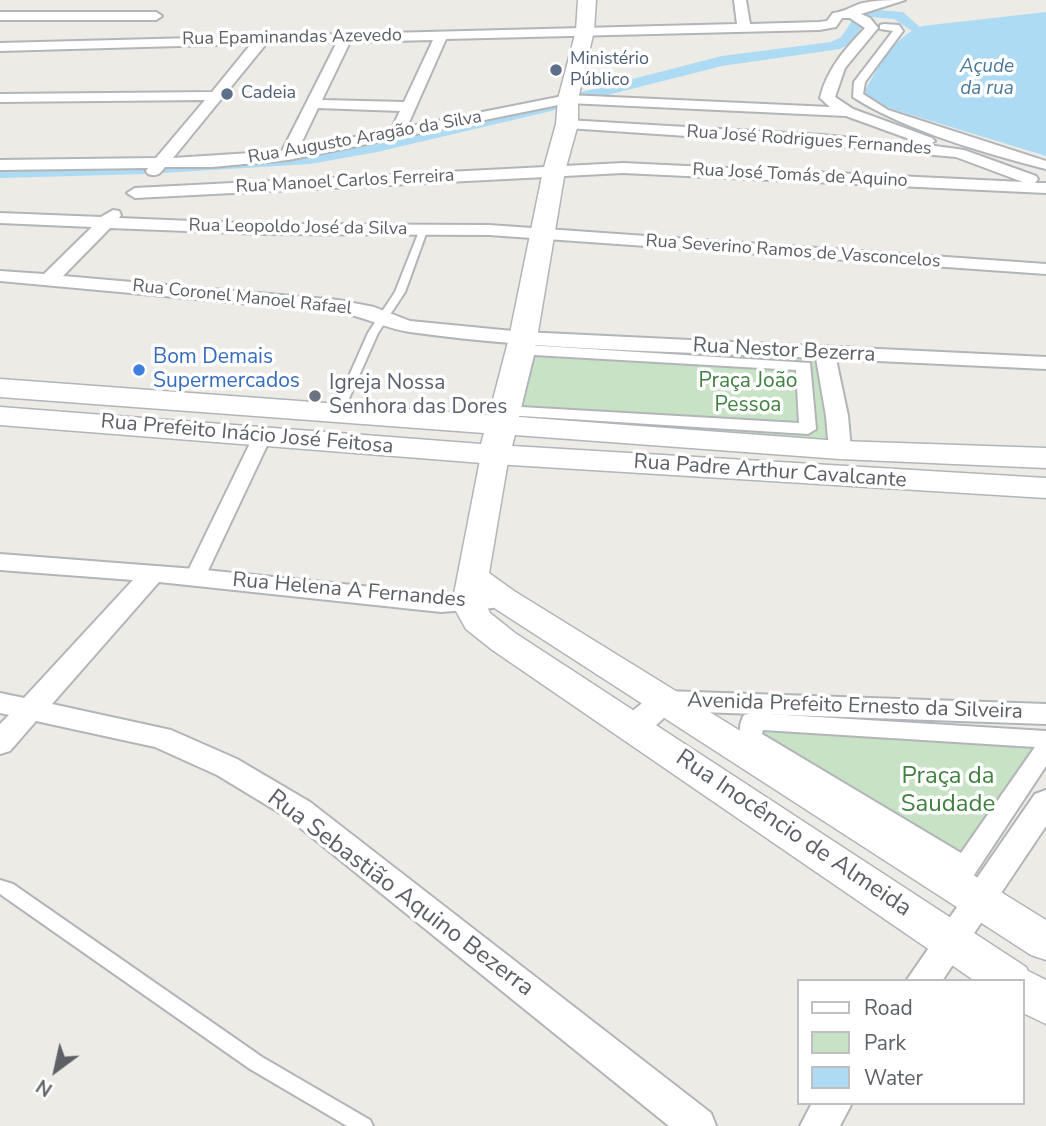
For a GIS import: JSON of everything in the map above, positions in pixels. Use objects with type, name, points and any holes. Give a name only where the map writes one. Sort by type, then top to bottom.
[{"type":"main road","points":[[498,440],[525,344],[541,230],[567,124],[568,99],[585,31],[587,0]]},
{"type":"main road","name":"Rua Prefeito Inácio José Feitosa","points":[[0,388],[338,412],[498,440]]},
{"type":"main road","points":[[86,423],[103,396]]},
{"type":"main road","name":"Rua Prefeito Inácio José Feitosa","points":[[0,416],[262,437],[498,440]]},
{"type":"main road","name":"Rua Padre Arthur Cavalcante","points":[[498,440],[1046,458]]},
{"type":"main road","name":"Rua Padre Arthur Cavalcante","points":[[498,440],[1046,488]]},
{"type":"street","points":[[150,42],[162,0]]},
{"type":"street","points":[[740,0],[744,27]]},
{"type":"street","name":"Rua Epaminandas Azevedo","points":[[0,47],[823,25],[833,23],[851,9],[899,0]]},
{"type":"street","points":[[851,9],[872,27],[839,63],[832,75],[827,98],[848,112],[958,153]]},
{"type":"street","points":[[0,16],[156,16]]},
{"type":"street","points":[[884,27],[895,27],[898,31],[860,82],[856,95],[884,112],[1046,165]]},
{"type":"street","points":[[396,135],[442,34]]},
{"type":"street","points":[[288,155],[346,37]]},
{"type":"street","points":[[50,279],[135,194],[263,39]]},
{"type":"street","points":[[0,98],[218,96]]},
{"type":"street","name":"Rua Augusto Aragão da Silva","points":[[0,165],[212,162],[288,155],[568,99],[848,112]]},
{"type":"street","points":[[314,104],[410,107]]},
{"type":"street","points":[[811,111],[822,140]]},
{"type":"street","name":"Rua José Rodrigues Fernandes","points":[[567,124],[822,140],[958,153],[1046,186]]},
{"type":"street","name":"Rua José Tomás de Aquino","points":[[554,171],[675,170],[1046,186]]},
{"type":"street","name":"Rua Manoel Carlos Ferreira","points":[[135,194],[554,171]]},
{"type":"street","name":"Rua Leopoldo José da Silva","points":[[0,218],[264,229],[541,230]]},
{"type":"street","name":"Rua Severino Ramos de Vasconcelos","points":[[541,230],[947,255],[1046,254]]},
{"type":"street","name":"Rua Severino Ramos de Vasconcelos","points":[[947,255],[1046,269]]},
{"type":"street","name":"Rua Coronel Manoel Rafael","points":[[0,276],[329,305],[367,311],[407,326],[525,344]]},
{"type":"street","points":[[525,344],[804,366],[808,429],[512,411],[525,344]]},
{"type":"street","name":"Rua Nestor Bezerra","points":[[525,344],[1042,362]]},
{"type":"street","points":[[825,353],[837,416],[840,450]]},
{"type":"street","points":[[1042,362],[1046,384]]},
{"type":"street","points":[[195,577],[262,437]]},
{"type":"street","points":[[498,440],[470,590],[503,599],[1046,942]]},
{"type":"street","name":"Rua Helena A Fernandes","points":[[0,562],[195,577],[470,590]]},
{"type":"street","points":[[0,743],[153,574]]},
{"type":"street","name":"Rua Inocêncio de Almeida","points":[[470,590],[478,621],[503,641],[1008,979]]},
{"type":"street","points":[[634,727],[665,701]]},
{"type":"street","name":"Avenida Prefeito Ernesto da Silveira","points":[[665,701],[1046,714]]},
{"type":"street","name":"Rua Sebastião Aquino Bezerra","points":[[0,703],[161,738],[227,767],[299,810],[698,1126]]},
{"type":"street","points":[[1046,738],[752,721],[751,738],[965,868],[1046,748]]},
{"type":"street","points":[[924,979],[1046,802]]},
{"type":"street","points":[[1025,990],[1046,1004]]},
{"type":"street","points":[[818,1126],[833,1105]]},
{"type":"lane","points":[[338,412],[382,317],[400,292],[424,231]]},
{"type":"lane","points":[[0,887],[7,889],[256,1063],[364,1126]]},
{"type":"green space","name":"Praça João Pessoa","points":[[529,341],[814,358],[832,440],[510,419]]},
{"type":"green space","name":"Praça da Saudade","points":[[752,721],[1046,739],[1046,748],[965,868],[751,738]]},
{"type":"water","name":"Açude da rua","points":[[1046,12],[1046,156],[895,110],[875,102],[864,92],[895,45],[922,26]]},
{"type":"waterway","points":[[864,13],[898,15],[915,29]]},
{"type":"waterway","points":[[584,96],[722,61],[835,46],[846,40],[857,24]]},
{"type":"waterway","points":[[163,168],[310,159],[377,147],[554,105]]},
{"type":"waterway","points":[[0,173],[147,169]]},
{"type":"place","name":"Ministério Público","points":[[556,70]]},
{"type":"place","name":"Cadeia","points":[[227,94]]},
{"type":"place","name":"Bom Demais Supermercados","points":[[139,370]]},
{"type":"place","name":"Igreja Nossa Senhora das Dores","points":[[315,396]]}]
